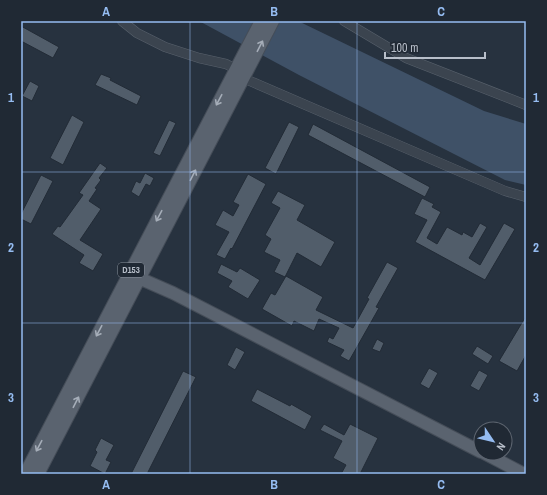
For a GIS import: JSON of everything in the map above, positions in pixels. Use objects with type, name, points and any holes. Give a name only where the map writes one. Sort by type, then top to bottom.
[{"type":"main road","name":"D153","points":[[241,71],[261,21]]},
{"type":"main road","name":"D153","points":[[38,474],[135,276],[241,71],[273,21]]},
{"type":"main road","name":"D153","points":[[25,474],[135,276]]},
{"type":"main road","points":[[135,276],[173,293],[473,448]]},
{"type":"main road","points":[[499,461],[524,474]]},
{"type":"street","points":[[122,21],[137,33],[165,47],[199,58],[226,64],[505,191],[526,197]]},
{"type":"street","points":[[344,21],[406,58],[526,106]]},
{"type":"water","points":[[199,21],[298,21],[484,111],[526,124],[526,185],[505,180],[299,75]]},
{"type":"building","points":[[21,26],[59,47],[53,58],[21,41]]},
{"type":"building","points":[[101,74],[111,78],[110,80],[141,96],[137,105],[95,85]]},
{"type":"building","points":[[30,81],[39,86],[32,101],[22,96]]},
{"type":"building","points":[[72,115],[84,122],[63,165],[50,158]]},
{"type":"building","points":[[169,120],[176,123],[160,156],[153,153]]},
{"type":"building","points":[[289,122],[299,127],[276,174],[265,168]]},
{"type":"building","points":[[313,124],[430,187],[425,197],[308,135]]},
{"type":"building","points":[[100,163],[107,168],[99,178],[101,180],[95,188],[97,189],[89,201],[101,209],[80,240],[103,254],[93,271],[79,263],[84,255],[52,234],[58,226],[60,227],[83,195],[79,193]]},
{"type":"building","points":[[145,173],[154,178],[150,186],[146,184],[139,197],[131,192],[136,181],[140,183]]},
{"type":"building","points":[[248,174],[266,184],[232,249],[231,248],[225,259],[216,255],[229,232],[215,225],[223,210],[233,216],[239,205],[233,202]]},
{"type":"building","points":[[41,175],[53,181],[31,224],[21,219],[21,214]]},
{"type":"building","points":[[278,191],[305,205],[297,220],[335,242],[321,267],[297,253],[285,277],[274,272],[280,260],[264,252],[271,239],[265,235],[280,208],[271,203]]},
{"type":"building","points":[[422,198],[434,204],[432,207],[441,212],[427,238],[437,244],[447,227],[462,235],[463,232],[472,237],[480,223],[487,227],[469,258],[480,265],[504,223],[515,229],[485,280],[415,242],[427,220],[414,214]]},
{"type":"building","points":[[387,262],[398,268],[376,307],[379,308],[349,361],[340,356],[344,350],[327,342],[329,337],[333,339],[339,328],[319,319],[314,331],[294,321],[292,326],[262,309],[271,293],[275,295],[286,276],[323,297],[316,310],[353,328],[369,299],[367,298]]},
{"type":"building","points":[[221,264],[237,272],[240,268],[260,280],[248,299],[228,287],[232,281],[217,273]]},
{"type":"building","points":[[526,316],[526,355],[517,371],[499,361]]},
{"type":"building","points":[[377,339],[384,343],[380,352],[372,349]]},
{"type":"building","points":[[477,346],[493,356],[488,364],[472,354]]},
{"type":"building","points":[[236,347],[245,352],[235,370],[227,365]]},
{"type":"building","points":[[429,368],[438,373],[429,389],[420,384]]},
{"type":"building","points":[[479,370],[488,375],[479,391],[470,386]]},
{"type":"building","points":[[183,371],[196,377],[147,474],[131,474]]},
{"type":"building","points":[[257,389],[290,406],[291,404],[312,416],[305,430],[251,401]]},
{"type":"building","points":[[324,424],[344,435],[350,424],[378,438],[360,474],[341,474],[346,465],[333,458],[342,441],[320,430]]},
{"type":"building","points":[[101,438],[114,445],[106,460],[111,462],[105,474],[90,466],[97,452],[95,450]]}]
